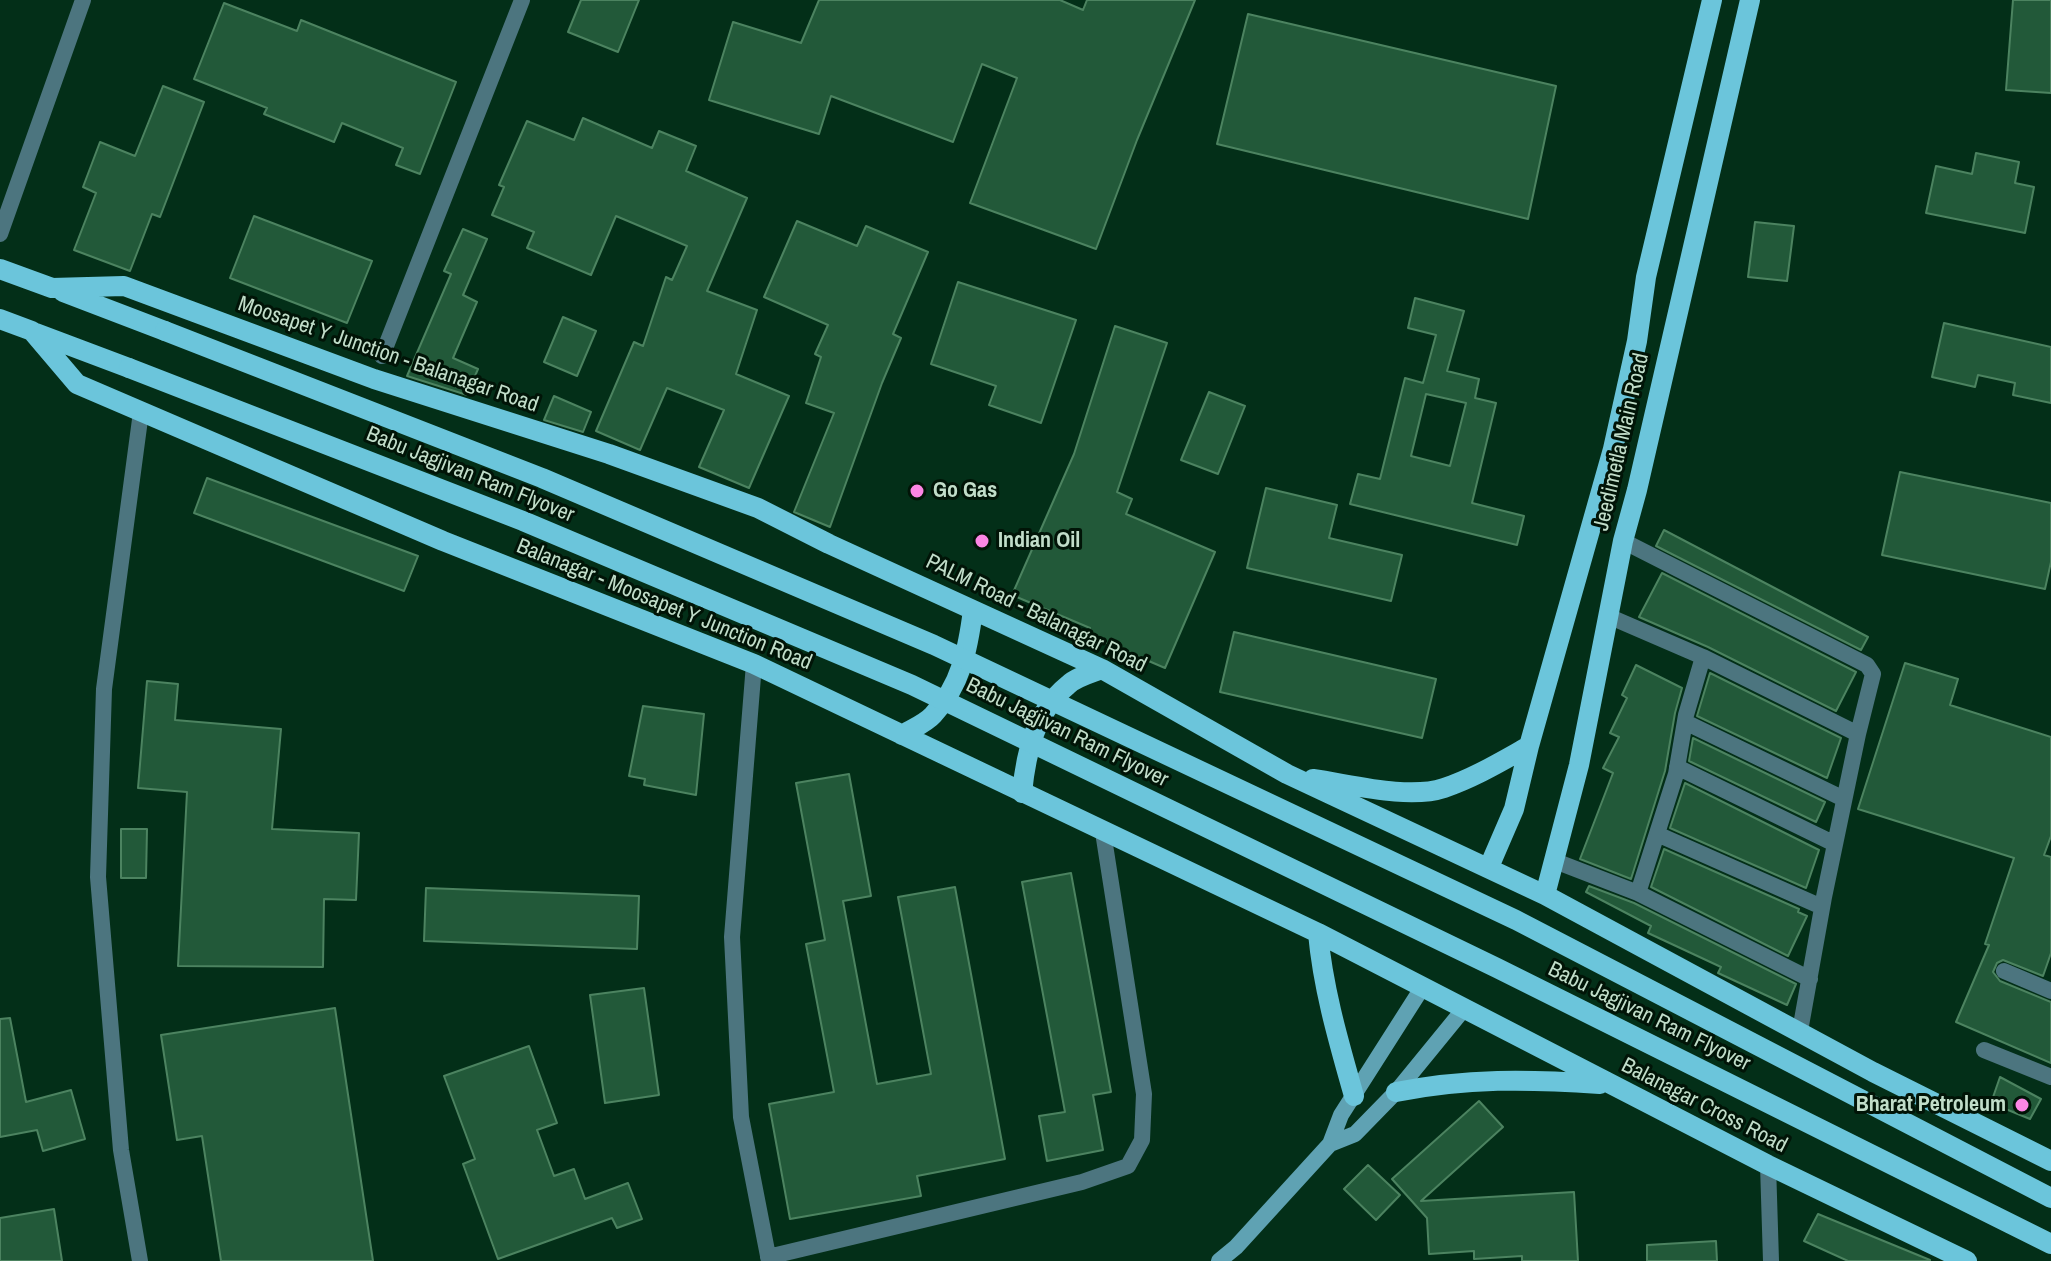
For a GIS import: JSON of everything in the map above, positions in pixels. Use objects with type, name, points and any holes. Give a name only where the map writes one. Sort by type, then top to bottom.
[{"type":"main road","name":"Jeedimetla Main Road","points":[[1489,867],[1514,809],[1613,449],[1637,341],[1646,277],[1712,0]]},
{"type":"main road","name":"Jeedimetla Main Road","points":[[1545,895],[1579,765],[1623,541],[1750,0]]},
{"type":"main road","name":"Moosapet Y Junction - Balanagar Road","points":[[0,269],[52,288],[124,286],[374,379],[609,454],[758,508]]},
{"type":"main road","name":"Babu Jagjivan Ram Flyover","points":[[52,288],[542,478],[934,645],[1516,920],[2051,1198]]},
{"type":"main road","name":"Balanagar - Moosapet Y Junction Road","points":[[0,319],[32,331],[77,384],[443,541],[754,664],[1318,933]]},
{"type":"main road","name":"Babu Jagjivan Ram Flyover","points":[[32,331],[523,521],[912,685],[1482,961],[2051,1244]]},
{"type":"main road","name":"PALM Road - Balanagar Road","points":[[758,508],[1102,669],[1287,774],[1545,895],[1800,1031]]},
{"type":"main road","points":[[902,735],[932,717],[957,681],[969,646],[973,610]]},
{"type":"main road","points":[[1022,793],[1025,760],[1040,717],[1069,683],[1102,669]]},
{"type":"main road","points":[[1287,774],[1415,792],[1442,789],[1529,746]]},
{"type":"main road","points":[[1318,933],[1422,988]]},
{"type":"main road","points":[[1318,933],[1321,967],[1354,1096]]},
{"type":"main road","name":"Balanagar Cross Road","points":[[1422,988],[1768,1165],[1967,1261]]},
{"type":"main road","points":[[1800,1031],[1873,1072],[2051,1161]]},
{"type":"main road","points":[[1396,1092],[1441,1083],[1519,1079],[1608,1084]]},
{"type":"street","points":[[0,234],[83,0]]},
{"type":"street","points":[[382,356],[522,0]]},
{"type":"street","points":[[140,1261],[121,1150],[98,877],[104,689],[141,412]]},
{"type":"street","points":[[1623,541],[1867,665],[1873,674],[1844,799],[1800,1031]]},
{"type":"street","points":[[1608,616],[1703,657],[1858,734]]},
{"type":"street","points":[[1638,893],[1677,767],[1685,722],[1703,657]]},
{"type":"street","points":[[754,664],[732,937],[741,1117],[769,1259],[1082,1182],[1128,1166],[1142,1140],[1144,1094],[1103,832]]},
{"type":"street","points":[[1685,722],[1844,799]]},
{"type":"street","points":[[1677,767],[1835,844]]},
{"type":"street","points":[[1657,834],[1822,907]]},
{"type":"street","points":[[1555,861],[1638,893],[1810,979]]},
{"type":"street","points":[[2004,971],[2051,991]]},
{"type":"street","points":[[1219,1261],[1237,1254],[1330,1144],[1341,1115],[1422,988]]},
{"type":"street","points":[[1330,1144],[1355,1134],[1396,1092],[1463,1010]]},
{"type":"street","points":[[1984,1050],[2051,1077]]},
{"type":"street","points":[[1768,1165],[1771,1261]]},
{"type":"building","points":[[581,0],[639,0],[618,52],[568,32]]},
{"type":"building","points":[[819,0],[1060,0],[1083,10],[1087,0],[1195,0],[1096,249],[970,203],[1017,78],[982,64],[953,142],[831,96],[819,134],[709,100],[733,22],[801,43]]},
{"type":"building","points":[[2013,0],[2051,0],[2051,93],[2006,90]]},
{"type":"building","points":[[224,3],[297,31],[301,20],[456,82],[420,174],[396,165],[403,148],[342,123],[334,142],[264,114],[267,108],[194,79]]},
{"type":"building","points":[[1248,14],[1556,86],[1528,219],[1217,144]]},
{"type":"building","points":[[163,86],[204,102],[160,217],[152,214],[130,271],[74,250],[96,193],[83,187],[100,142],[135,156]]},
{"type":"building","points":[[583,118],[652,148],[659,131],[696,146],[686,171],[747,198],[707,291],[757,310],[736,374],[789,396],[749,488],[699,467],[724,410],[667,388],[640,450],[596,431],[634,342],[643,346],[666,277],[672,280],[687,246],[616,216],[591,275],[527,248],[534,232],[492,215],[504,187],[499,185],[527,121],[574,140]]},
{"type":"building","points":[[1976,153],[2019,162],[2015,183],[2034,187],[2025,233],[1926,213],[1936,166],[1972,174]]},
{"type":"building","points":[[254,216],[372,261],[347,323],[230,278]]},
{"type":"building","points":[[797,221],[857,246],[866,226],[928,252],[893,334],[901,338],[830,527],[794,512],[834,413],[806,403],[821,357],[815,354],[828,325],[764,297]]},
{"type":"building","points":[[1755,222],[1794,226],[1787,281],[1748,277]]},
{"type":"building","points":[[463,229],[487,239],[463,295],[477,302],[453,358],[478,369],[467,395],[407,376],[451,274],[444,271]]},
{"type":"building","points":[[958,282],[1076,320],[1041,423],[989,405],[996,386],[931,364]]},
{"type":"building","points":[[1415,298],[1464,311],[1447,371],[1479,379],[1475,398],[1496,403],[1472,503],[1524,516],[1517,545],[1350,504],[1358,474],[1380,479],[1405,378],[1423,383],[1436,335],[1408,328]],"holes":[[[1426,394],[1466,403],[1450,466],[1411,456]]]},
{"type":"building","points":[[563,317],[596,331],[577,376],[544,362]]},
{"type":"building","points":[[1944,323],[2051,347],[2051,403],[2013,395],[2015,383],[1978,375],[1975,387],[1932,377]]},
{"type":"building","points":[[1115,326],[1167,343],[1117,492],[1132,499],[1126,514],[1215,552],[1165,668],[1088,635],[1090,628],[1012,595],[1074,454]]},
{"type":"building","points":[[1209,392],[1245,406],[1218,474],[1181,460]]},
{"type":"building","points":[[554,396],[591,412],[583,432],[544,420]]},
{"type":"building","points":[[1900,472],[2051,503],[2051,562],[2045,589],[1882,555]]},
{"type":"building","points":[[207,478],[418,556],[404,591],[194,513]]},
{"type":"building","points":[[1266,488],[1337,505],[1329,538],[1402,555],[1391,601],[1247,568]]},
{"type":"building","points":[[1664,530],[1868,637],[1861,650],[1656,546]]},
{"type":"building","points":[[1662,573],[1856,672],[1836,711],[1708,647],[1639,617]]},
{"type":"building","points":[[1234,632],[1436,679],[1422,738],[1220,692]]},
{"type":"building","points":[[1905,663],[1958,679],[1950,705],[2051,737],[2051,836],[2044,855],[2051,857],[2051,953],[2043,976],[2003,960],[1997,963],[1993,972],[2000,981],[2051,1002],[2051,1063],[1956,1022],[1989,945],[1985,944],[2014,858],[1858,809]]},
{"type":"building","points":[[1636,665],[1682,688],[1665,771],[1631,879],[1580,859],[1613,773],[1603,768],[1619,737],[1610,733],[1627,698],[1622,695]]},
{"type":"building","points":[[1710,673],[1841,738],[1827,778],[1697,716]]},
{"type":"building","points":[[147,681],[178,684],[175,720],[281,729],[272,829],[359,833],[356,900],[324,899],[323,967],[178,966],[187,792],[138,788]]},
{"type":"building","points":[[643,706],[704,714],[696,795],[644,785],[645,779],[629,776]]},
{"type":"building","points":[[1693,738],[1825,802],[1816,822],[1689,761]]},
{"type":"building","points":[[849,774],[871,896],[843,901],[877,1084],[931,1074],[898,897],[955,887],[1005,1159],[917,1176],[921,1196],[790,1219],[769,1104],[834,1092],[806,944],[825,940],[796,783]]},
{"type":"building","points":[[1685,783],[1819,850],[1806,888],[1670,828]]},
{"type":"building","points":[[121,829],[147,829],[146,878],[121,878]]},
{"type":"building","points":[[1664,849],[1799,909],[1798,912],[1807,916],[1788,956],[1651,887]]},
{"type":"building","points":[[1071,873],[1111,1092],[1093,1095],[1103,1150],[1047,1161],[1039,1116],[1065,1112],[1022,882]]},
{"type":"building","points":[[1589,886],[1634,903],[1796,984],[1787,1005],[1718,973],[1721,967],[1648,933],[1651,926],[1586,892]]},
{"type":"building","points":[[426,888],[639,896],[637,949],[424,941]]},
{"type":"building","points":[[644,988],[659,1095],[605,1103],[590,995]]},
{"type":"building","points":[[335,1008],[373,1261],[221,1261],[202,1136],[177,1140],[161,1035]]},
{"type":"building","points":[[10,1018],[26,1102],[71,1090],[85,1139],[43,1151],[37,1130],[0,1137],[0,1019]]},
{"type":"building","points":[[529,1046],[557,1123],[537,1130],[554,1176],[574,1169],[585,1199],[628,1183],[642,1219],[617,1228],[612,1218],[498,1259],[463,1164],[475,1159],[444,1076]]},
{"type":"building","points":[[2000,1077],[2041,1099],[2030,1119],[1991,1103]]},
{"type":"building","points":[[1479,1101],[1503,1127],[1421,1201],[1574,1192],[1578,1261],[1522,1261],[1522,1256],[1474,1259],[1474,1251],[1429,1254],[1427,1218],[1392,1179]]},
{"type":"building","points":[[1368,1165],[1400,1195],[1376,1220],[1344,1189]]},
{"type":"building","points":[[54,1209],[62,1261],[0,1261],[0,1218]]},
{"type":"building","points":[[1818,1214],[1930,1261],[1848,1261],[1804,1241]]},
{"type":"building","points":[[1716,1241],[1717,1261],[1647,1261],[1647,1245]]},
{"type":"place","name":"Go Gas","points":[[917,491]]},
{"type":"place","name":"Indian Oil","points":[[982,541]]},
{"type":"place","name":"Bharat Petroleum","points":[[2022,1105]]}]
